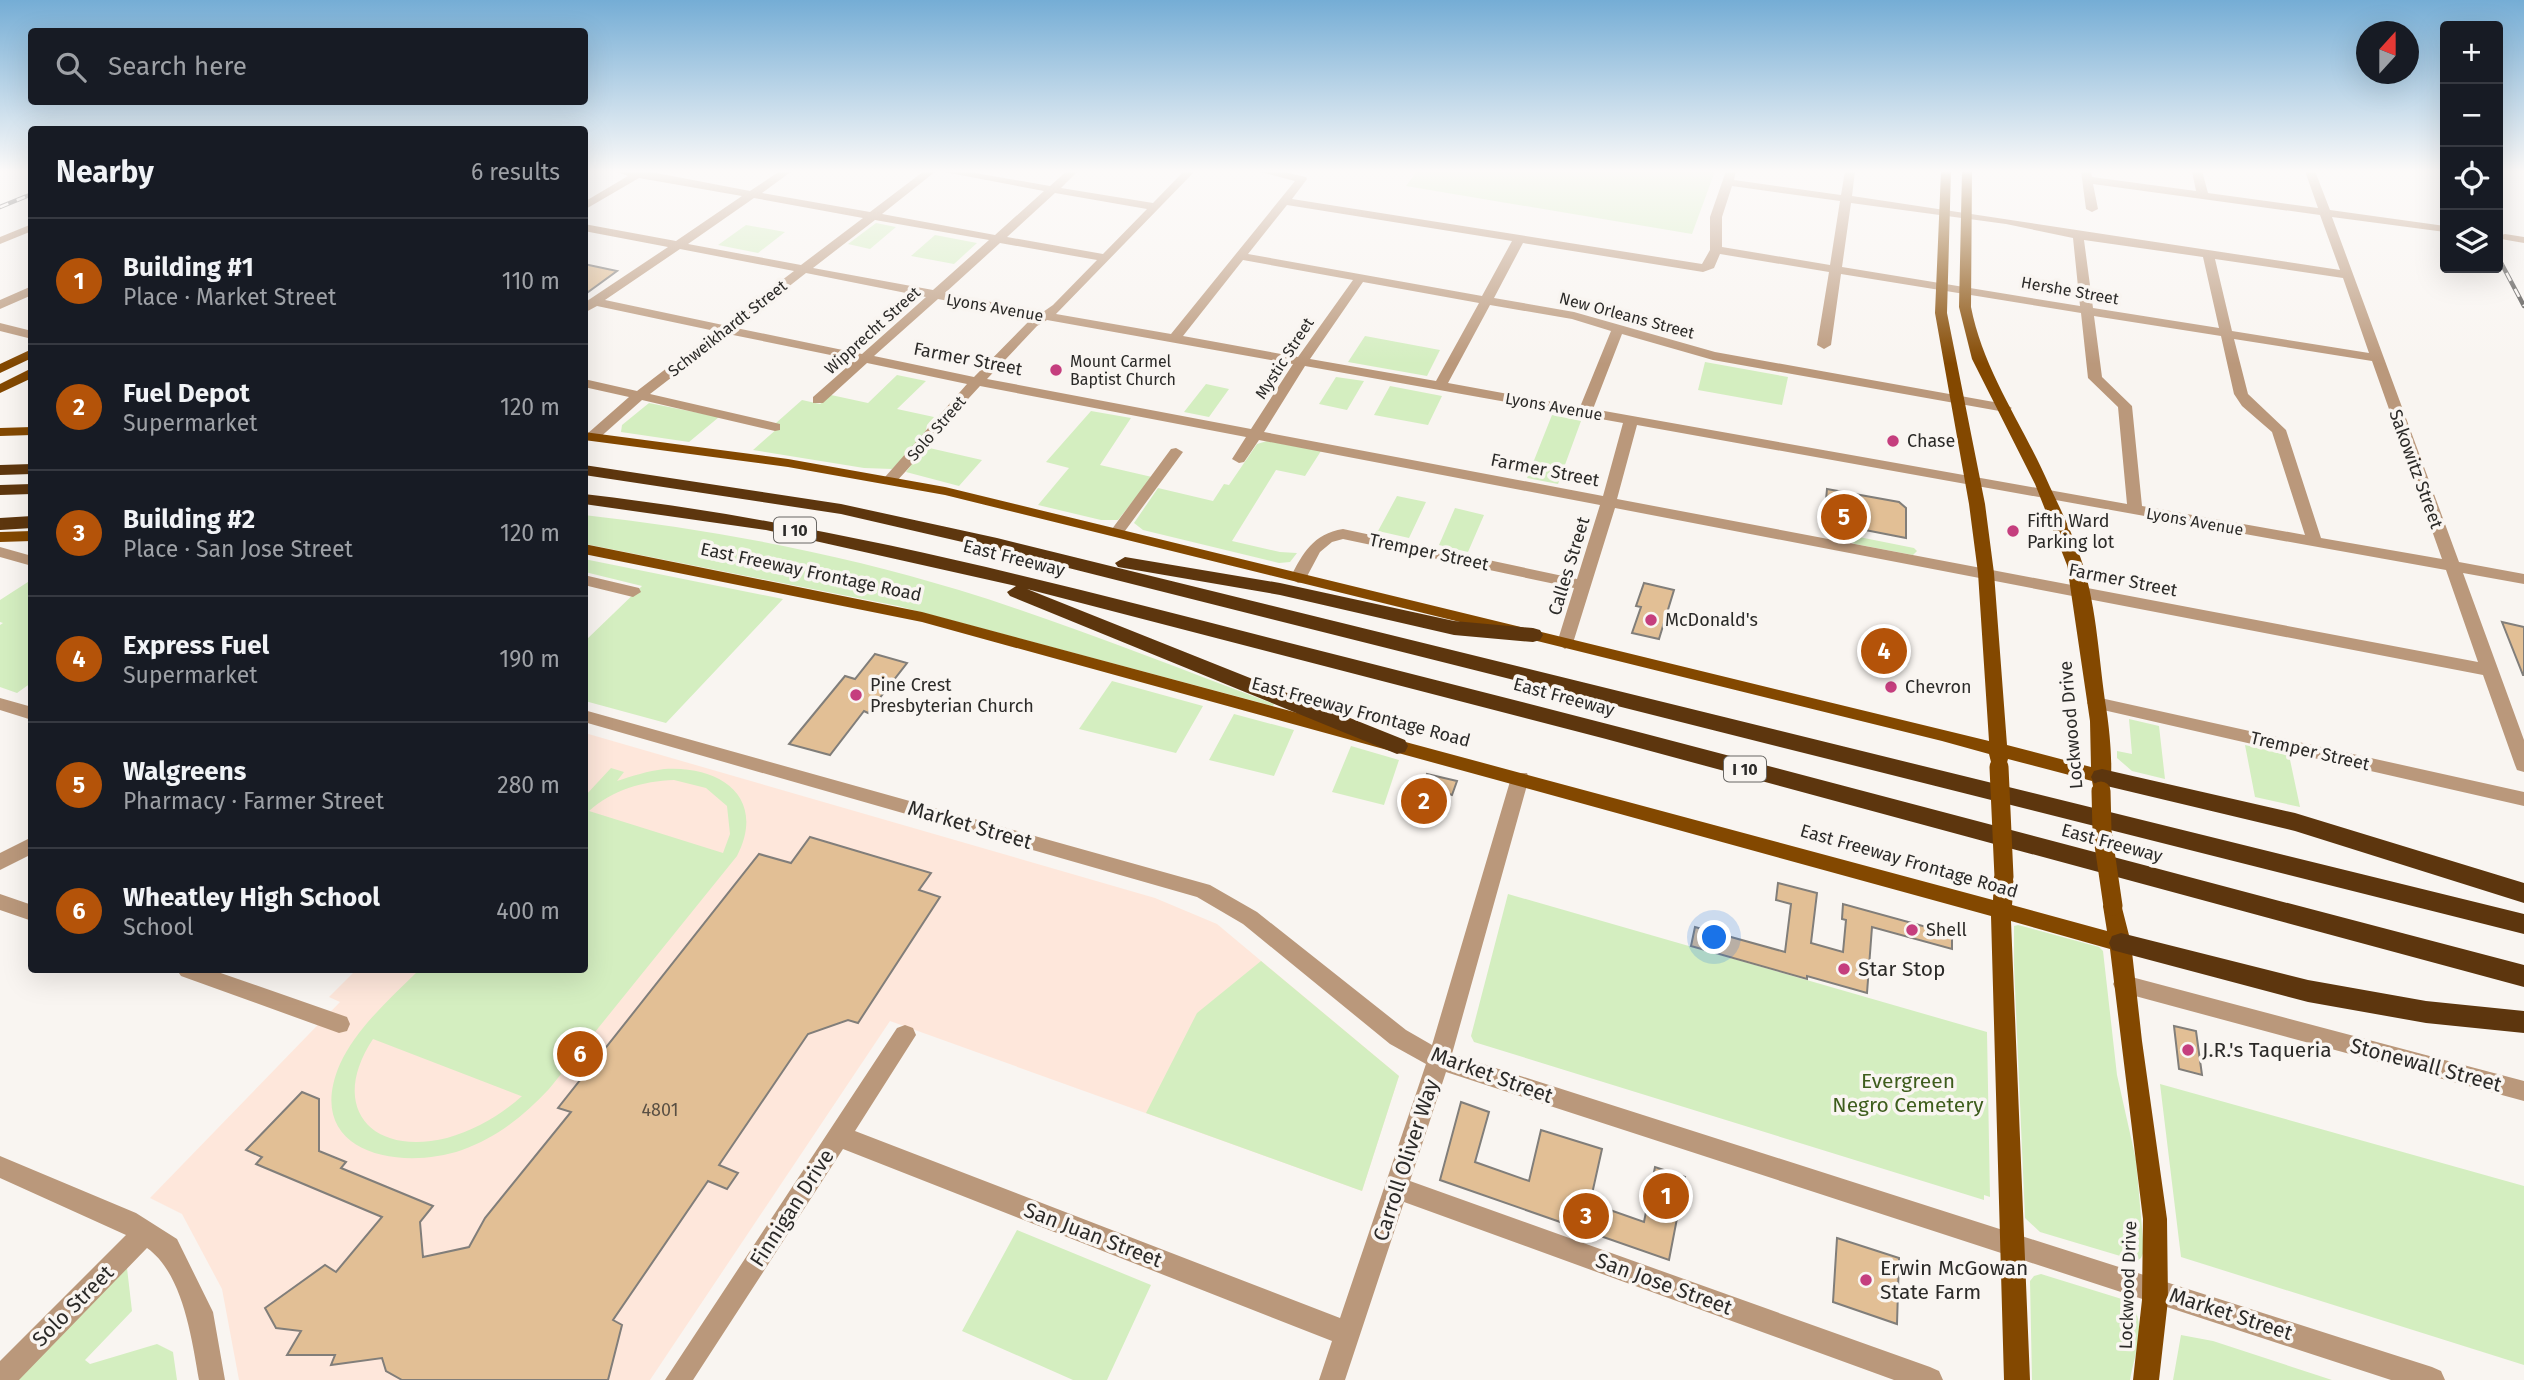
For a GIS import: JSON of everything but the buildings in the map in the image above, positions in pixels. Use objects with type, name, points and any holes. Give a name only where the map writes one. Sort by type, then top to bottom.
[{"type":"highway","points":[[0,470],[28,469]]},
{"type":"highway","name":"East Freeway","points":[[588,471],[829,507],[998,544],[2524,924]]},
{"type":"highway","points":[[0,490],[28,489]]},
{"type":"highway","name":"East Freeway","points":[[588,499],[623,502],[771,525],[964,568],[1455,692],[2524,976]]},
{"type":"highway","points":[[588,506],[623,502]]},
{"type":"highway","points":[[0,524],[28,522]]},
{"type":"highway","points":[[998,544],[1280,589],[1454,628],[1533,635]]},
{"type":"highway","points":[[964,568],[1047,605],[1397,746]]},
{"type":"highway","points":[[2102,784],[2295,822],[2524,892]]},
{"type":"highway","points":[[2121,943],[2308,991],[2426,1012],[2524,1021]]},
{"type":"main road","points":[[1943,235],[1941,313],[1955,400],[1974,483],[1986,573],[1999,759],[2006,895],[2000,910],[2017,1380]]},
{"type":"main road","name":"Lockwood Drive","points":[[1965,235],[1965,307],[1973,343],[2047,495],[2070,551],[2081,591],[2096,703],[2102,784],[2102,831],[2121,943],[2133,1062],[2150,1167],[2156,1226],[2152,1348],[2146,1380]]},
{"type":"main road","points":[[0,369],[28,355]]},
{"type":"main road","points":[[0,389],[28,374]]},
{"type":"main road","points":[[0,432],[28,431]]},
{"type":"main road","points":[[588,436],[687,447],[890,480],[1117,532],[1565,643],[2102,784]]},
{"type":"main road","points":[[0,537],[28,536]]},
{"type":"main road","name":"East Freeway Frontage Road","points":[[588,550],[922,617],[2121,943]]},
{"type":"street","name":"Lyons Avenue","points":[[628,235],[1046,316],[2524,579]]},
{"type":"street","points":[[590,306],[692,235]]},
{"type":"street","name":"Schweikhardt Street","points":[[588,436],[847,235]]},
{"type":"street","points":[[979,235],[1106,258]]},
{"type":"street","name":"Wipprecht Street","points":[[818,400],[1003,235]]},
{"type":"street","name":"Solo Street","points":[[890,480],[932,435],[941,419],[1033,323],[1057,308],[1128,235]]},
{"type":"street","points":[[1174,339],[1257,235]]},
{"type":"street","points":[[1497,235],[1703,268],[1710,265],[1716,250],[1716,235]]},
{"type":"street","points":[[1824,345],[1841,235]]},
{"type":"street","points":[[2078,235],[2095,379],[2125,406],[2135,510]]},
{"type":"street","points":[[2081,235],[2346,275]]},
{"type":"street","name":"Sakowitz Street","points":[[2333,235],[2524,765]]},
{"type":"street","points":[[2505,237],[2524,240]]},
{"type":"street","points":[[1440,386],[1519,239]]},
{"type":"street","name":"Hershe Street","points":[[1716,250],[2376,358]]},
{"type":"street","points":[[2208,254],[2243,398],[2279,430],[2315,541]]},
{"type":"street","name":"New Orleans Street","points":[[1240,257],[1574,316],[1713,356],[2005,408]]},
{"type":"street","name":"Mystic Street","points":[[1239,459],[1360,278]]},
{"type":"street","points":[[0,305],[28,292]]},
{"type":"street","name":"Farmer Street","points":[[590,306],[725,329],[977,381],[2489,670]]},
{"type":"street","points":[[0,327],[28,334]]},
{"type":"street","points":[[1585,412],[1618,329]]},
{"type":"street","points":[[588,384],[775,427]]},
{"type":"street","name":"Calles Street","points":[[1565,643],[1609,502],[1631,420]]},
{"type":"street","points":[[1117,532],[1176,452]]},
{"type":"street","name":"Tremper Street","points":[[1298,578],[1321,539],[1343,534],[1582,585]]},
{"type":"street","points":[[0,552],[28,560]]},
{"type":"street","points":[[588,581],[633,592]]},
{"type":"street","name":"Tremper Street","points":[[2096,703],[2524,799]]},
{"type":"street","points":[[0,704],[28,713]]},
{"type":"street","name":"Market Street","points":[[588,717],[1203,891],[1250,918],[1398,1037],[1439,1060],[2432,1380]]},
{"type":"street","name":"Carroll Oliver Way","points":[[1332,1380],[1439,1060],[1520,778]]},
{"type":"street","points":[[0,862],[28,846]]},
{"type":"street","points":[[0,902],[28,912]]},
{"type":"street","points":[[196,973],[339,1024]]},
{"type":"street","name":"Stonewall Street","points":[[2124,984],[2524,1091]]},
{"type":"street","name":"Finnigan Drive","points":[[686,1378],[905,1035]]},
{"type":"street","name":"San Juan Street","points":[[839,1136],[1347,1334]]},
{"type":"street","points":[[0,1167],[146,1231],[168,1248],[200,1312],[212,1380]]},
{"type":"street","name":"San Jose Street","points":[[1398,1188],[1930,1380]]},
{"type":"street","name":"Solo Street","points":[[0,1380],[146,1231]]},
{"type":"shaded area","points":[[588,734],[1155,898],[1217,924],[1399,1076],[1362,1191],[890,1021],[650,1380],[239,1380],[222,1289],[182,1214],[150,1198],[340,1002],[329,997],[353,973],[588,973]]},
{"type":"green space","points":[[731,235],[781,235],[758,253],[718,245]]},
{"type":"green space","points":[[859,235],[886,235],[870,249],[848,244]]},
{"type":"green space","points":[[935,235],[977,243],[954,264],[911,256]]},
{"type":"green space","points":[[1365,336],[1440,350],[1427,376],[1348,362]]},
{"type":"green space","points":[[1705,362],[1788,377],[1782,405],[1698,390]]},
{"type":"green space","points":[[897,375],[926,381],[897,409],[934,417],[927,425],[925,435],[892,469],[864,468],[753,450],[778,428],[776,423],[802,400],[820,404],[831,395],[868,403]]},
{"type":"green space","points":[[1336,377],[1364,381],[1347,410],[1319,404]]},
{"type":"green space","points":[[1206,384],[1229,389],[1209,417],[1184,412]]},
{"type":"green space","points":[[1390,386],[1442,396],[1428,425],[1374,415]]},
{"type":"green space","points":[[649,403],[719,417],[689,442],[621,432],[622,425]]},
{"type":"green space","points":[[1091,411],[1131,418],[1100,465],[1152,477],[1118,520],[1101,520],[1038,505],[1069,468],[1046,462]]},
{"type":"green space","points":[[1552,415],[1581,421],[1558,484],[1527,478]]},
{"type":"green space","points":[[1267,441],[1321,451],[1305,476],[1276,470],[1232,541],[1280,552],[1297,553],[1290,562],[1279,563],[1143,530],[1134,523],[1158,488],[1213,501],[1224,484],[1229,485],[1257,444]]},
{"type":"green space","points":[[925,447],[982,460],[959,486],[906,472]]},
{"type":"green space","points":[[1397,496],[1426,502],[1409,538],[1378,531]]},
{"type":"green space","points":[[1455,508],[1484,515],[1468,552],[1439,545]]},
{"type":"green space","points":[[588,516],[726,535],[913,577],[1039,616],[1274,704],[1273,706],[898,606],[588,545]]},
{"type":"green space","points":[[1854,536],[1914,548],[1917,551],[1913,555],[1855,544],[1849,541],[1849,538]]},
{"type":"green space","points":[[588,560],[783,599],[666,723],[588,702],[588,638],[642,586],[588,573]]},
{"type":"green space","points":[[28,582],[28,685],[17,693],[0,687],[0,625],[3,623],[0,622],[0,600]]},
{"type":"green space","points":[[1112,681],[1203,706],[1176,753],[1079,729]]},
{"type":"green space","points":[[1234,714],[1294,730],[1274,776],[1209,760]]},
{"type":"green space","points":[[2129,719],[2159,726],[2165,779],[2132,771],[2117,758],[2117,751],[2132,754]]},
{"type":"green space","points":[[2245,745],[2289,755],[2300,807],[2255,797]]},
{"type":"green space","points":[[1351,746],[1399,760],[1384,805],[1332,792]]},
{"type":"green space","points":[[611,768],[624,772],[617,781],[664,769],[703,773],[720,779],[733,789],[742,801],[746,817],[745,835],[737,856],[549,1089],[498,1133],[462,1150],[411,1158],[385,1156],[363,1148],[345,1136],[334,1118],[332,1094],[340,1064],[365,1025],[416,973],[588,973],[588,793]],"holes":[[[674,780],[706,788],[727,806],[730,834],[723,853],[589,811],[618,792],[651,782]],[[373,1039],[521,1096],[505,1110],[467,1131],[447,1138],[420,1142],[397,1140],[378,1133],[365,1121],[357,1105],[355,1086],[360,1064]]]},
{"type":"green space","name":"Evergreen Negro Cemetery","points":[[1508,894],[1987,1032],[1990,1197],[1984,1195],[1984,1200],[1474,1042],[1471,1036]]},
{"type":"green space","points":[[2014,926],[2099,947],[2103,951],[2117,1075],[2136,1160],[2144,1251],[2137,1261],[2040,1232],[2025,1218],[2014,965]]},
{"type":"green space","points":[[1261,961],[1399,1076],[1362,1191],[1146,1113],[1197,1013]]},
{"type":"green space","points":[[2160,1084],[2524,1186],[2524,1365],[2181,1257]]},
{"type":"green space","points":[[1017,1230],[1151,1285],[1107,1380],[1073,1380],[962,1331]]},
{"type":"green space","points":[[127,1268],[132,1311],[85,1360],[90,1364],[157,1344],[173,1352],[177,1380],[18,1380]]},
{"type":"green space","points":[[2041,1274],[2125,1300],[2133,1307],[2139,1326],[2139,1337],[2130,1380],[2032,1380],[2030,1281]]},
{"type":"green space","points":[[2181,1335],[2213,1341],[2332,1380],[2173,1380]]},
{"type":"railway","points":[[2503,266],[2524,306]]},
{"type":"place","name":"Mount Carmel Baptist Church","points":[[1056,370]]},
{"type":"place","name":"Chase","points":[[1893,441]]},
{"type":"place","name":"Walgreens","points":[[1844,517]]},
{"type":"place","name":"Fifth Ward Parking lot","points":[[2013,531]]},
{"type":"place","name":"McDonald's","points":[[1651,620]]},
{"type":"place","name":"Express Fuel","points":[[1884,651]]},
{"type":"place","name":"Chevron","points":[[1891,687]]},
{"type":"place","name":"Pine Crest Presbyterian Church","points":[[856,695]]},
{"type":"place","name":"Fuel Depot","points":[[1424,801]]},
{"type":"place","name":"Shell","points":[[1912,930]]},
{"type":"place","name":"Star Stop","points":[[1844,969]]},
{"type":"place","name":"J.R.'s Taqueria","points":[[2188,1050]]},
{"type":"place","name":"Wheatley High School","points":[[580,1054]]},
{"type":"place","name":"Building #1","points":[[1666,1196]]},
{"type":"place","name":"Building #2","points":[[1586,1216]]},
{"type":"place","name":"Erwin McGowan State Farm","points":[[1866,1280]]}]
